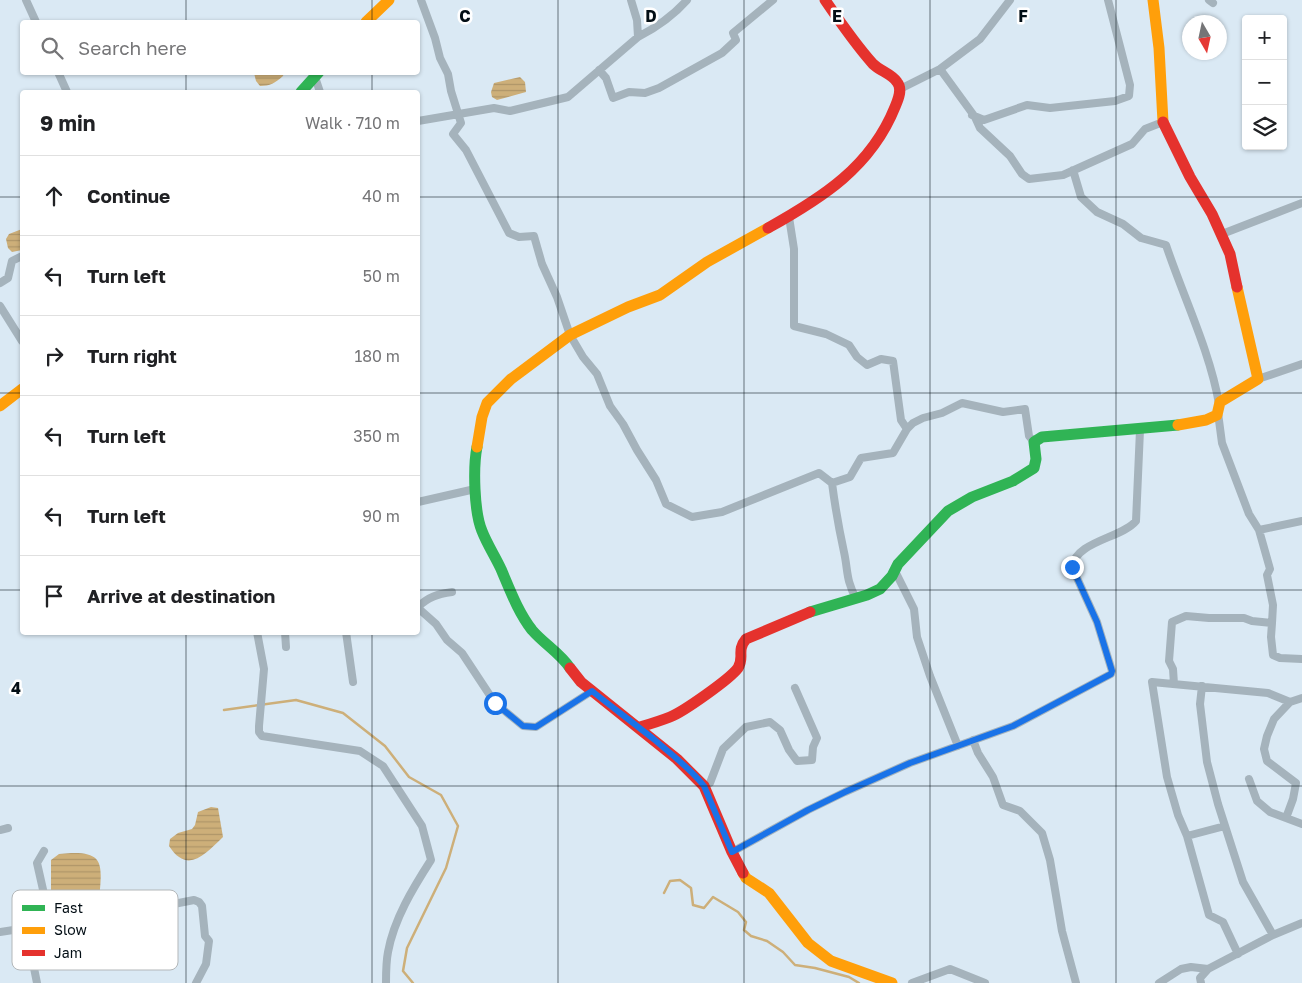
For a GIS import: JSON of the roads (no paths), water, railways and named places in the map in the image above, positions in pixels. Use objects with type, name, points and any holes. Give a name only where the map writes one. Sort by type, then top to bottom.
[{"type":"main road","points":[[368,20],[389,0]]},
{"type":"main road","points":[[825,0],[878,69],[897,81],[900,89],[887,126],[850,174],[832,189],[788,217],[707,262],[660,295],[628,307],[570,335],[511,379],[487,403],[482,417],[476,458],[475,490],[481,529],[499,564],[516,604],[533,631],[564,659],[573,674],[592,691],[640,727],[688,767],[704,786],[732,852],[746,878],[768,893],[808,943],[831,961],[892,983]]},
{"type":"main road","points":[[640,727],[671,716],[725,681],[738,668],[741,645],[746,639],[798,616],[880,589],[895,571],[898,564],[938,519],[972,497],[1014,482],[1034,468],[1036,465],[1034,442],[1042,437],[1140,430],[1214,418],[1219,409],[1220,402],[1258,379],[1233,263],[1222,234],[1163,122],[1159,48],[1153,0]]},
{"type":"main road","points":[[303,90],[317,75]]},
{"type":"main road","points":[[0,406],[20,391]]},
{"type":"street","points":[[26,0],[35,20]]},
{"type":"street","points":[[420,0],[435,38],[440,58],[448,74],[461,123],[453,134],[466,150],[509,234],[519,237],[534,236],[542,264],[558,297],[570,335],[582,357],[597,374],[610,406],[623,424],[656,480],[666,504],[692,517],[722,512],[818,473],[832,483],[837,523],[845,555],[849,586],[856,598]]},
{"type":"street","points":[[631,0],[637,20],[638,37]]},
{"type":"street","points":[[420,121],[494,108],[510,111],[568,97],[638,37],[660,26],[687,0]]},
{"type":"street","points":[[599,70],[606,78],[613,98],[629,92],[645,93],[659,88],[722,53],[736,40],[733,33],[773,0]]},
{"type":"street","points":[[900,89],[940,69],[980,39],[1010,0]]},
{"type":"street","points":[[972,114],[984,120],[1027,105],[1050,108],[1114,101],[1129,96],[1130,85],[1108,0]]},
{"type":"street","points":[[940,69],[980,128],[1010,156],[1022,174],[1029,179],[1063,175],[1132,144],[1145,129],[1163,122]]},
{"type":"street","points":[[59,75],[66,90]]},
{"type":"street","points":[[317,75],[320,90]]},
{"type":"street","points":[[1073,170],[1081,197],[1097,212],[1123,224],[1141,238],[1166,245],[1216,389],[1222,444],[1249,514],[1258,530],[1270,569],[1267,575],[1273,605],[1270,637],[1272,655],[1280,658],[1302,659]]},
{"type":"street","points":[[1222,234],[1302,203]]},
{"type":"street","points":[[788,217],[794,249],[794,326],[836,338],[849,344],[857,357],[867,365],[881,359],[893,361],[901,420],[907,429]]},
{"type":"street","points":[[0,283],[8,278],[12,261],[20,257]]},
{"type":"street","points":[[0,306],[20,338]]},
{"type":"street","points":[[1258,379],[1302,364]]},
{"type":"street","points":[[832,483],[850,477],[861,458],[893,453],[907,429],[923,418],[942,413],[962,402],[1003,412],[1025,409],[1029,436],[1034,442]]},
{"type":"street","points":[[732,852],[845,792],[910,763],[1013,726],[1111,674],[1112,671],[1097,622],[1072,567],[1073,562],[1081,553],[1096,542],[1133,525],[1136,521],[1140,430]]},
{"type":"street","points":[[420,502],[475,490]]},
{"type":"street","points":[[1258,530],[1302,521]]},
{"type":"street","points":[[895,571],[916,613],[917,637],[930,676],[958,746]]},
{"type":"street","points":[[420,606],[426,599],[452,592]]},
{"type":"street","points":[[420,610],[436,624],[447,640],[462,653],[495,703],[523,726],[536,727],[592,691]]},
{"type":"street","points":[[1174,684],[1173,669],[1169,661],[1170,642],[1172,622],[1178,618],[1186,616],[1244,618],[1252,621],[1272,623]]},
{"type":"street","points":[[258,635],[264,669],[259,726],[259,732],[262,736],[360,752],[383,766],[422,826],[431,860],[412,890],[394,930],[388,952],[386,983]]},
{"type":"street","points":[[284,635],[286,646]]},
{"type":"street","points":[[346,635],[353,682]]},
{"type":"street","points":[[1238,954],[1223,922],[1210,914],[1187,836],[1178,815],[1167,777],[1152,682],[1268,693],[1290,702]]},
{"type":"street","points":[[1202,686],[1200,704],[1206,762],[1244,882],[1273,934]]},
{"type":"street","points":[[704,786],[710,783],[723,749],[746,727],[756,724],[770,722],[780,730],[788,750],[796,761],[812,760],[813,747],[817,738],[795,688]]},
{"type":"street","points":[[1286,818],[1293,799],[1296,783],[1267,761],[1264,749],[1274,719],[1290,702],[1302,698]]},
{"type":"street","points":[[973,740],[992,777],[1003,806],[1020,811],[1042,833],[1050,860],[1062,931],[1076,983]]},
{"type":"street","points":[[1249,779],[1257,801],[1270,812],[1302,824]]},
{"type":"street","points":[[1187,836],[1225,826]]},
{"type":"street","points":[[0,830],[8,828]]},
{"type":"street","points":[[43,890],[37,863],[44,851]]},
{"type":"street","points":[[178,903],[194,900],[202,906],[205,936],[209,941],[206,964],[196,983]]},
{"type":"street","points":[[1201,983],[1200,978],[1208,969],[1273,934],[1302,923]]},
{"type":"street","points":[[1159,983],[1181,969],[1191,967],[1208,969]]},
{"type":"street","points":[[912,983],[950,969],[985,983]]},
{"type":"street","points":[[34,970],[37,983]]},
{"type":"waterway","points":[[224,710],[296,700],[343,713],[385,746],[409,777],[441,795],[458,826],[446,868],[407,948],[403,971],[413,983]]},
{"type":"waterway","points":[[664,893],[670,881],[680,880],[691,888],[693,905],[704,908],[713,897],[738,912],[746,922],[744,930],[751,936],[767,941],[783,952],[795,965],[849,977],[859,983]]}]
